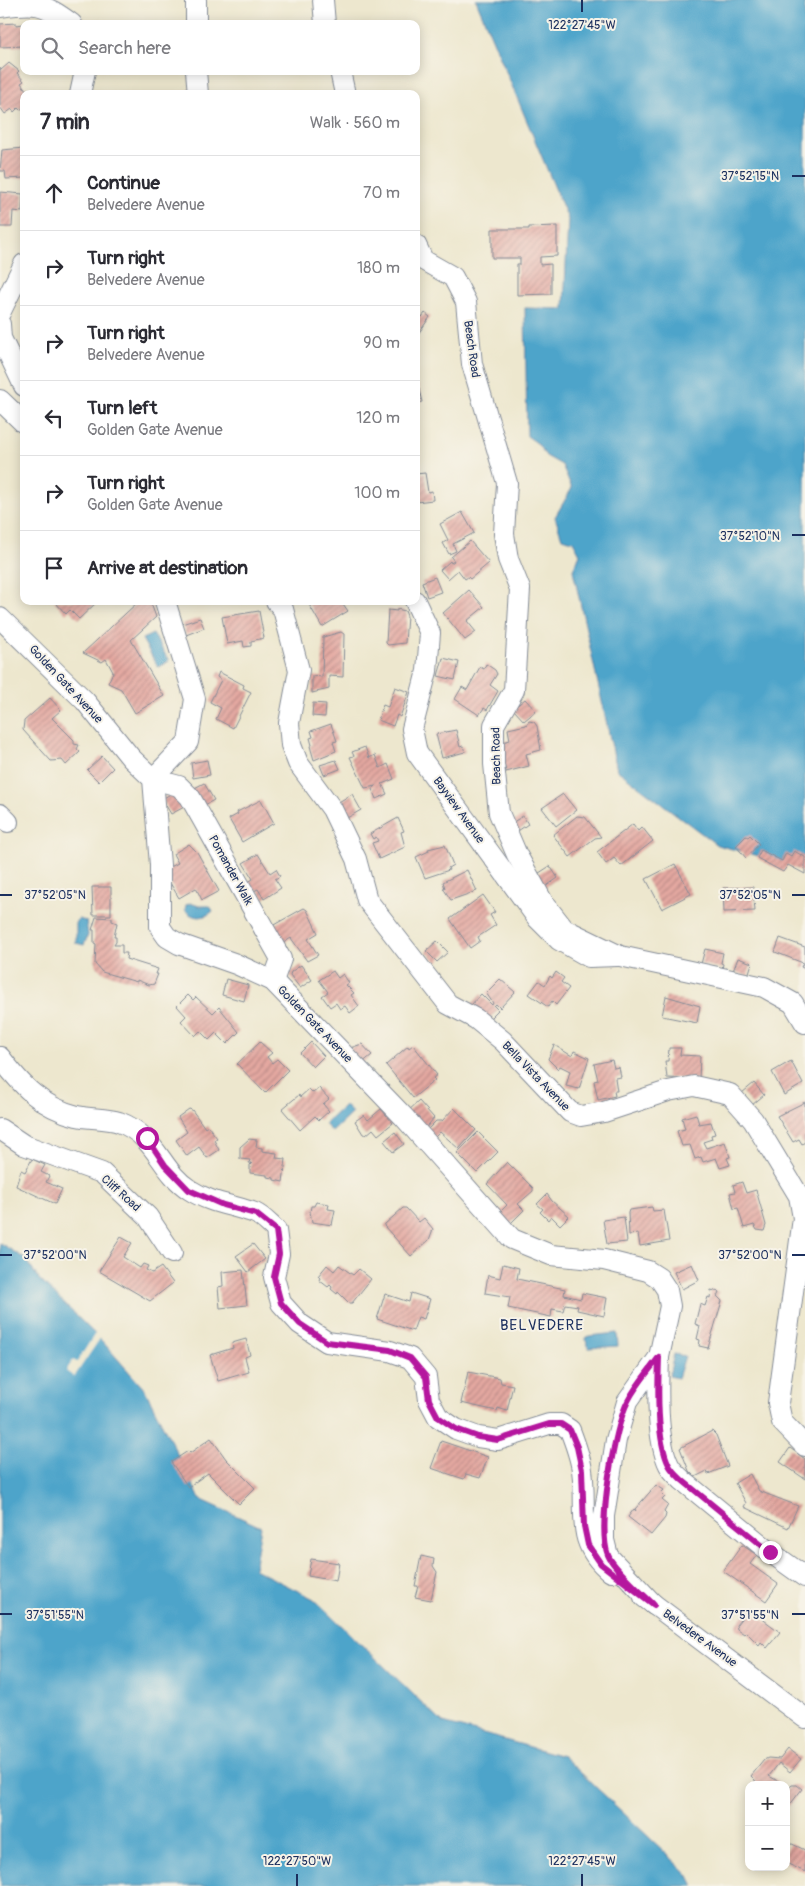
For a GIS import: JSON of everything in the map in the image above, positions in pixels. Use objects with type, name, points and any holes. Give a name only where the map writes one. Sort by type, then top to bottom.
[{"type":"street","points":[[196,0],[196,20]]},
{"type":"street","points":[[323,0],[325,20]]},
{"type":"street","points":[[0,7],[32,3],[51,8],[67,20]]},
{"type":"street","points":[[81,90],[84,75]]},
{"type":"street","points":[[86,75],[90,90]]},
{"type":"street","points":[[196,75],[198,90]]},
{"type":"street","points":[[341,75],[344,90]]},
{"type":"street","name":"Beach Road","points":[[420,254],[423,260],[453,277],[466,302],[472,364],[507,483],[504,534],[508,559],[520,589],[514,690],[494,725],[494,764],[500,813],[516,855],[543,902],[564,929],[620,956],[764,987],[793,1003],[805,1023]]},
{"type":"street","points":[[0,313],[20,272]]},
{"type":"street","points":[[0,324],[1,338],[20,378]]},
{"type":"street","points":[[0,400],[20,419]]},
{"type":"street","points":[[153,780],[188,742],[195,699],[166,605]]},
{"type":"street","name":"Bella Vista Avenue","points":[[280,605],[283,608],[299,670],[289,723],[291,745],[298,763],[332,809],[356,859],[367,900],[448,1004],[476,1019],[503,1040],[570,1112],[581,1116],[604,1112],[668,1090],[694,1086],[730,1094],[753,1120],[799,1196],[803,1218],[778,1403],[782,1422],[805,1446]]},
{"type":"street","name":"Bayview Avenue","points":[[417,605],[430,633],[427,672],[412,729],[417,753],[538,919],[559,940],[589,957],[620,956]]},
{"type":"street","name":"Golden Gate Avenue","points":[[0,618],[85,701],[131,758],[153,780],[160,866],[160,927],[167,938],[236,964],[273,981],[403,1116],[512,1239],[551,1255],[604,1260],[648,1271],[659,1278],[667,1290],[670,1306],[659,1357],[657,1396],[662,1445],[670,1466],[697,1492],[770,1552],[805,1577]]},
{"type":"street","name":"Pomander Walk","points":[[153,780],[179,786],[190,797],[281,959],[273,981]]},
{"type":"street","name":"Belvedere Avenue","points":[[0,1057],[17,1079],[43,1103],[76,1115],[119,1122],[147,1138],[165,1165],[189,1190],[223,1205],[256,1214],[269,1224],[276,1230],[279,1254],[274,1277],[281,1303],[300,1324],[327,1342],[390,1350],[410,1358],[426,1377],[429,1400],[438,1417],[456,1429],[478,1437],[498,1440],[549,1424],[561,1424],[570,1430],[577,1447],[582,1470],[584,1526],[588,1545],[601,1564],[805,1718]]},
{"type":"street","name":"Cliff Road","points":[[0,1129],[24,1145],[102,1173],[148,1217],[172,1253]]},
{"type":"street","name":"Golden Gate Avenue","points":[[654,1605],[608,1556],[604,1540],[604,1516],[616,1440],[627,1402],[659,1357]]},
{"type":"water","points":[[476,0],[805,0],[805,868],[717,845],[617,770],[573,570],[580,554],[573,541],[562,538],[555,517],[572,488],[562,465],[546,456],[537,443],[527,436],[525,308],[564,309],[568,219]]},
{"type":"water","points":[[153,634],[169,661],[158,667],[142,639]]},
{"type":"water","points":[[190,903],[199,906],[210,906],[213,911],[202,917],[191,915],[185,910],[186,905]]},
{"type":"water","points":[[78,919],[86,921],[88,935],[84,945],[76,943],[76,921]]},
{"type":"water","points":[[345,1105],[352,1113],[332,1132],[325,1124]]},
{"type":"water","points":[[0,1243],[24,1258],[39,1279],[101,1340],[145,1390],[200,1499],[261,1527],[254,1569],[314,1599],[443,1723],[563,1756],[688,1874],[694,1886],[0,1886]]},
{"type":"water","points":[[617,1333],[618,1346],[589,1348],[587,1346],[586,1338],[589,1336]]},
{"type":"water","points":[[674,1354],[685,1356],[678,1378],[669,1376]]},
{"type":"pier","points":[[96,1332],[101,1337],[74,1377],[66,1371],[73,1360],[77,1362]]},
{"type":"building","points":[[0,24],[20,24],[20,46],[0,47]]},
{"type":"building","points":[[9,63],[19,71],[17,73],[24,81],[21,83],[26,90],[20,90],[20,110],[18,108],[14,112],[12,109],[5,114],[0,107],[0,68],[1,70]]},
{"type":"building","points":[[20,148],[20,178],[6,179],[5,171],[0,171],[2,150]]},
{"type":"building","points":[[0,192],[20,194],[20,212],[13,211],[12,227],[0,227]]},
{"type":"building","points":[[557,226],[557,256],[540,257],[540,265],[551,264],[551,294],[517,295],[517,264],[520,264],[520,258],[492,258],[492,229],[529,229],[529,227]]},
{"type":"building","points":[[425,313],[430,317],[420,331],[420,315],[422,317]]},
{"type":"building","points":[[425,473],[428,492],[432,491],[433,500],[420,502],[420,474]]},
{"type":"building","points":[[462,512],[474,533],[453,544],[456,551],[449,554],[443,543],[448,540],[440,524]]},
{"type":"building","points":[[470,541],[489,563],[470,579],[468,577],[465,579],[458,570],[448,579],[440,570],[450,561],[451,563],[454,561],[451,557]]},
{"type":"building","points":[[435,577],[441,592],[427,597],[422,582]]},
{"type":"building","points":[[469,590],[484,607],[467,621],[476,632],[465,640],[443,613]]},
{"type":"building","points":[[58,605],[94,605],[79,619],[70,610],[66,614]]},
{"type":"building","points":[[135,605],[152,605],[156,617],[131,640],[164,696],[135,713],[121,689],[108,683],[113,672],[106,659],[102,662],[83,653]]},
{"type":"building","points":[[309,605],[344,605],[348,611],[322,627]]},
{"type":"building","points":[[397,609],[405,611],[407,616],[405,643],[388,645],[386,643],[388,610],[397,611]]},
{"type":"building","points":[[259,611],[264,638],[251,641],[251,646],[244,647],[243,641],[227,644],[222,617]]},
{"type":"building","points":[[200,618],[204,628],[186,635],[182,624]]},
{"type":"building","points":[[341,632],[344,634],[343,677],[329,676],[329,689],[312,693],[312,676],[322,677],[323,637]]},
{"type":"building","points":[[443,658],[459,662],[455,680],[438,676]]},
{"type":"building","points":[[486,664],[495,670],[497,674],[490,685],[498,691],[487,710],[484,708],[479,715],[455,699],[462,687],[467,690],[480,667],[484,669]]},
{"type":"building","points":[[219,672],[244,685],[243,688],[251,692],[233,728],[216,719],[221,708],[210,702],[221,680],[217,677]]},
{"type":"building","points":[[395,687],[409,692],[400,717],[397,715],[393,726],[378,720],[383,705],[388,707]]},
{"type":"building","points":[[50,698],[61,710],[52,718],[74,740],[74,744],[79,745],[77,749],[80,752],[66,765],[62,760],[51,761],[23,730],[24,721]]},
{"type":"building","points":[[525,699],[536,711],[524,721],[513,709]]},
{"type":"building","points":[[313,703],[326,704],[325,717],[312,716]]},
{"type":"building","points":[[529,721],[534,722],[537,726],[541,750],[526,754],[529,766],[506,772],[499,743],[510,740],[508,729],[526,725]]},
{"type":"building","points":[[331,724],[337,741],[333,742],[336,751],[314,760],[310,746],[312,745],[310,738],[313,737],[311,731]]},
{"type":"building","points":[[456,730],[460,747],[463,746],[465,752],[442,758],[436,734]]},
{"type":"building","points":[[365,747],[369,758],[375,755],[380,768],[388,764],[394,779],[382,784],[387,794],[376,799],[372,789],[376,786],[365,788],[350,757],[354,756],[352,752]]},
{"type":"building","points":[[102,756],[113,768],[99,782],[87,770]]},
{"type":"building","points":[[207,760],[210,775],[193,778],[191,763]]},
{"type":"building","points":[[336,760],[340,769],[324,775],[320,765]]},
{"type":"building","points":[[204,783],[214,800],[199,808],[189,791]]},
{"type":"building","points":[[179,789],[188,805],[171,814],[162,799]]},
{"type":"building","points":[[352,794],[361,810],[347,818],[337,803]]},
{"type":"building","points":[[563,794],[576,810],[556,826],[542,808]]},
{"type":"building","points":[[261,800],[274,823],[242,842],[229,819],[238,814],[237,812]]},
{"type":"building","points":[[523,816],[528,824],[515,833],[510,824]]},
{"type":"building","points":[[577,816],[585,817],[601,837],[595,838],[570,857],[553,835]]},
{"type":"building","points":[[398,818],[404,831],[401,832],[405,847],[379,859],[372,843],[378,841],[376,837],[373,839],[370,834]]},
{"type":"building","points":[[633,824],[638,831],[642,827],[653,841],[621,866],[614,858],[606,864],[597,852]]},
{"type":"building","points":[[750,835],[759,844],[746,858],[736,846],[746,836]]},
{"type":"building","points":[[189,844],[197,852],[219,891],[202,900],[196,888],[179,898],[163,871],[178,863],[173,854]]},
{"type":"building","points":[[445,845],[453,865],[448,868],[449,870],[425,878],[416,857],[429,851],[428,849]]},
{"type":"building","points":[[761,850],[782,861],[786,853],[791,856],[794,851],[805,857],[805,874],[788,865],[783,872],[757,858]]},
{"type":"building","points":[[258,854],[270,873],[276,869],[280,876],[275,879],[281,888],[264,899],[258,889],[254,891],[248,882],[253,879],[243,863]]},
{"type":"building","points":[[675,864],[691,894],[662,909],[646,879]]},
{"type":"building","points":[[550,866],[558,878],[545,887],[536,875]]},
{"type":"building","points":[[467,870],[477,891],[451,900],[443,888],[445,888],[443,882]]},
{"type":"building","points":[[92,887],[111,887],[111,915],[93,915]]},
{"type":"building","points":[[753,887],[755,911],[724,912],[723,888]]},
{"type":"building","points":[[483,895],[495,912],[490,915],[496,925],[478,937],[480,941],[470,948],[450,919]]},
{"type":"building","points":[[304,908],[307,910],[318,933],[308,939],[318,955],[307,961],[291,938],[282,944],[272,926]]},
{"type":"building","points":[[96,917],[112,918],[112,921],[117,923],[114,937],[116,937],[116,942],[114,945],[122,945],[122,953],[127,953],[126,959],[158,969],[154,984],[149,985],[137,980],[137,982],[102,972],[95,964],[96,944],[94,943],[94,930],[92,930]]},
{"type":"building","points":[[780,938],[805,947],[805,969],[801,967],[803,963],[775,952]]},
{"type":"building","points":[[437,941],[448,952],[437,962],[426,951]]},
{"type":"building","points":[[705,949],[723,953],[722,969],[701,964]]},
{"type":"building","points":[[738,958],[752,963],[748,976],[733,971]]},
{"type":"building","points":[[301,965],[312,980],[300,988],[290,975],[291,972]]},
{"type":"building","points":[[333,971],[338,978],[343,974],[349,983],[346,985],[354,993],[351,995],[359,1006],[350,1013],[345,1006],[340,1009],[336,1003],[330,1007],[322,996],[328,992],[319,980]]},
{"type":"building","points":[[556,972],[564,978],[561,982],[569,988],[556,1005],[552,1001],[548,1007],[529,994],[539,981],[545,985],[550,976],[552,978]]},
{"type":"building","points":[[226,979],[248,985],[244,1001],[222,995]]},
{"type":"building","points":[[500,979],[515,992],[500,1008],[496,1004],[494,1006],[498,1010],[487,1021],[471,1005],[481,994],[492,1005],[493,1003],[486,993]]},
{"type":"building","points":[[188,995],[193,1000],[196,997],[213,1013],[219,1007],[239,1032],[227,1044],[216,1033],[209,1040],[200,1031],[195,1036],[181,1021],[186,1016],[177,1006]]},
{"type":"building","points":[[666,996],[700,1006],[697,1023],[662,1016]]},
{"type":"building","points":[[260,1042],[272,1053],[267,1057],[272,1063],[277,1059],[288,1070],[265,1093],[237,1064]]},
{"type":"building","points":[[311,1042],[324,1056],[313,1067],[300,1053]]},
{"type":"building","points":[[362,1044],[372,1055],[362,1063],[350,1048]]},
{"type":"building","points":[[413,1045],[437,1075],[433,1078],[435,1080],[413,1098],[386,1065],[408,1046],[409,1048]]},
{"type":"building","points":[[554,1045],[572,1056],[574,1051],[589,1058],[579,1089],[566,1086],[570,1071],[560,1066],[558,1069],[548,1059]]},
{"type":"building","points":[[669,1048],[681,1048],[680,1055],[700,1056],[699,1079],[667,1078],[665,1061],[668,1061]]},
{"type":"building","points":[[612,1060],[614,1068],[619,1067],[621,1077],[615,1078],[617,1091],[614,1091],[615,1096],[598,1100],[594,1081],[598,1080],[594,1064]]},
{"type":"building","points":[[791,1061],[803,1084],[784,1095],[772,1072]]},
{"type":"building","points":[[754,1083],[764,1095],[752,1105],[742,1093]]},
{"type":"building","points":[[319,1088],[329,1099],[323,1104],[329,1111],[319,1120],[315,1116],[300,1130],[282,1109],[309,1089],[313,1093]]},
{"type":"building","points":[[419,1101],[434,1118],[424,1130],[407,1112]]},
{"type":"building","points":[[805,1102],[805,1142],[802,1144],[799,1139],[793,1142],[777,1116]]},
{"type":"building","points":[[454,1108],[476,1130],[459,1149],[440,1132],[433,1139],[425,1132],[436,1121],[442,1121]]},
{"type":"building","points":[[189,1109],[192,1110],[205,1128],[208,1126],[217,1138],[214,1140],[219,1150],[207,1158],[199,1147],[187,1156],[176,1140],[187,1132],[178,1117]]},
{"type":"building","points":[[381,1109],[393,1123],[378,1135],[373,1129],[366,1135],[363,1134],[355,1121],[364,1115],[368,1120]]},
{"type":"building","points":[[696,1114],[699,1124],[711,1122],[715,1134],[711,1135],[712,1139],[703,1142],[706,1148],[725,1142],[730,1157],[727,1158],[730,1165],[720,1168],[716,1158],[703,1162],[701,1157],[695,1159],[690,1145],[682,1146],[677,1131],[685,1129],[682,1118]]},
{"type":"building","points":[[395,1132],[404,1144],[393,1152],[384,1141]]},
{"type":"building","points":[[478,1132],[498,1152],[477,1173],[457,1153]]},
{"type":"building","points":[[249,1139],[257,1140],[256,1147],[262,1148],[262,1151],[277,1153],[276,1158],[286,1159],[283,1182],[267,1177],[267,1175],[250,1173],[250,1165],[252,1163],[249,1163],[250,1160],[240,1159],[240,1147]]},
{"type":"building","points":[[32,1159],[45,1165],[41,1172],[49,1176],[46,1182],[62,1189],[55,1204],[16,1186],[21,1170],[25,1172]]},
{"type":"building","points":[[507,1162],[533,1188],[533,1191],[518,1204],[524,1210],[510,1224],[499,1213],[507,1205],[487,1184]]},
{"type":"building","points":[[742,1182],[746,1193],[756,1190],[766,1225],[764,1231],[757,1230],[754,1225],[744,1228],[738,1208],[734,1209],[730,1193],[735,1192],[733,1185]]},
{"type":"building","points":[[547,1194],[569,1216],[560,1225],[551,1216],[548,1220],[540,1212],[543,1209],[537,1204]]},
{"type":"building","points":[[316,1202],[329,1204],[328,1209],[335,1210],[332,1225],[312,1222],[311,1206],[314,1206]]},
{"type":"building","points":[[652,1207],[653,1211],[664,1210],[669,1241],[640,1246],[638,1234],[629,1235],[628,1213],[629,1210]]},
{"type":"building","points":[[403,1208],[406,1208],[419,1222],[424,1218],[433,1229],[429,1240],[411,1256],[384,1226]]},
{"type":"building","points":[[624,1217],[627,1242],[607,1244],[603,1220]]},
{"type":"building","points":[[121,1237],[132,1243],[123,1257],[140,1268],[143,1264],[148,1266],[146,1270],[152,1273],[161,1267],[173,1283],[150,1301],[99,1271]]},
{"type":"building","points":[[253,1244],[265,1259],[248,1272],[236,1256]]},
{"type":"building","points":[[503,1264],[519,1268],[517,1279],[565,1289],[564,1295],[581,1299],[582,1293],[607,1298],[604,1316],[577,1310],[578,1306],[565,1304],[563,1311],[552,1309],[551,1317],[508,1308],[510,1297],[485,1293],[488,1275],[500,1278]]},
{"type":"building","points":[[692,1264],[699,1280],[682,1289],[674,1272]]},
{"type":"building","points":[[327,1265],[334,1271],[339,1265],[353,1275],[359,1269],[371,1279],[352,1303],[349,1303],[338,1292],[337,1294],[331,1289],[330,1285],[328,1287],[319,1280],[318,1276]]},
{"type":"building","points":[[243,1270],[247,1305],[220,1308],[218,1287],[223,1286],[222,1272]]},
{"type":"building","points":[[711,1290],[719,1292],[717,1296],[722,1301],[708,1348],[699,1346],[700,1340],[697,1339],[700,1326],[695,1324],[700,1304],[705,1306],[708,1297],[710,1298]]},
{"type":"building","points":[[411,1293],[430,1299],[424,1319],[418,1317],[413,1331],[377,1319],[385,1294],[409,1302]]},
{"type":"building","points":[[246,1339],[250,1355],[245,1357],[249,1372],[218,1381],[210,1355],[233,1348],[232,1343]]},
{"type":"building","points":[[468,1372],[500,1378],[501,1383],[513,1385],[507,1411],[498,1408],[497,1411],[461,1403]]},
{"type":"building","points":[[712,1431],[716,1435],[728,1466],[708,1474],[707,1471],[695,1477],[689,1471],[680,1448]]},
{"type":"building","points":[[211,1438],[226,1459],[255,1488],[239,1504],[208,1473],[188,1487],[171,1462],[188,1451],[190,1453]]},
{"type":"building","points":[[441,1441],[488,1457],[480,1478],[466,1474],[464,1479],[431,1468]]},
{"type":"building","points":[[790,1448],[805,1459],[805,1479],[780,1462]]},
{"type":"building","points":[[750,1474],[759,1491],[798,1506],[788,1528],[744,1507],[746,1503],[735,1483]]},
{"type":"building","points":[[656,1485],[664,1490],[661,1493],[665,1497],[662,1500],[668,1505],[664,1512],[666,1514],[665,1518],[651,1535],[628,1517],[634,1509],[636,1511],[635,1509]]},
{"type":"building","points":[[742,1545],[757,1555],[750,1564],[778,1584],[766,1601],[723,1571]]},
{"type":"building","points":[[421,1556],[434,1559],[433,1566],[437,1572],[431,1600],[415,1597],[418,1586],[415,1586]]},
{"type":"building","points":[[311,1559],[339,1563],[336,1581],[308,1576]]},
{"type":"building","points":[[749,1609],[780,1632],[767,1648],[761,1642],[759,1645],[746,1632],[744,1634],[737,1629],[736,1625]]},
{"type":"building","points":[[788,1749],[801,1759],[790,1772],[779,1763],[769,1776],[778,1781],[755,1781],[751,1776],[764,1760],[768,1758],[780,1759]]},
{"type":"building","points":[[797,1785],[802,1789],[790,1805],[790,1787]]},
{"type":"building","points":[[790,1843],[805,1850],[805,1872],[790,1865]]},
{"type":"district","name":"BELVEDERE","points":[[542,1325]]},
{"type":"route","points":[[147,1138],[165,1165],[189,1190],[223,1205],[256,1214],[276,1230],[279,1254],[274,1277],[281,1303],[300,1324],[327,1342],[390,1350],[410,1358],[426,1377],[429,1400],[438,1417],[456,1429],[478,1437],[498,1440],[549,1424],[561,1424],[570,1430],[577,1447],[582,1470],[584,1526],[588,1545],[601,1564],[654,1605],[608,1556],[604,1540],[604,1516],[616,1440],[627,1402],[659,1357],[657,1396],[662,1445],[670,1466],[682,1480],[770,1552]]}]
